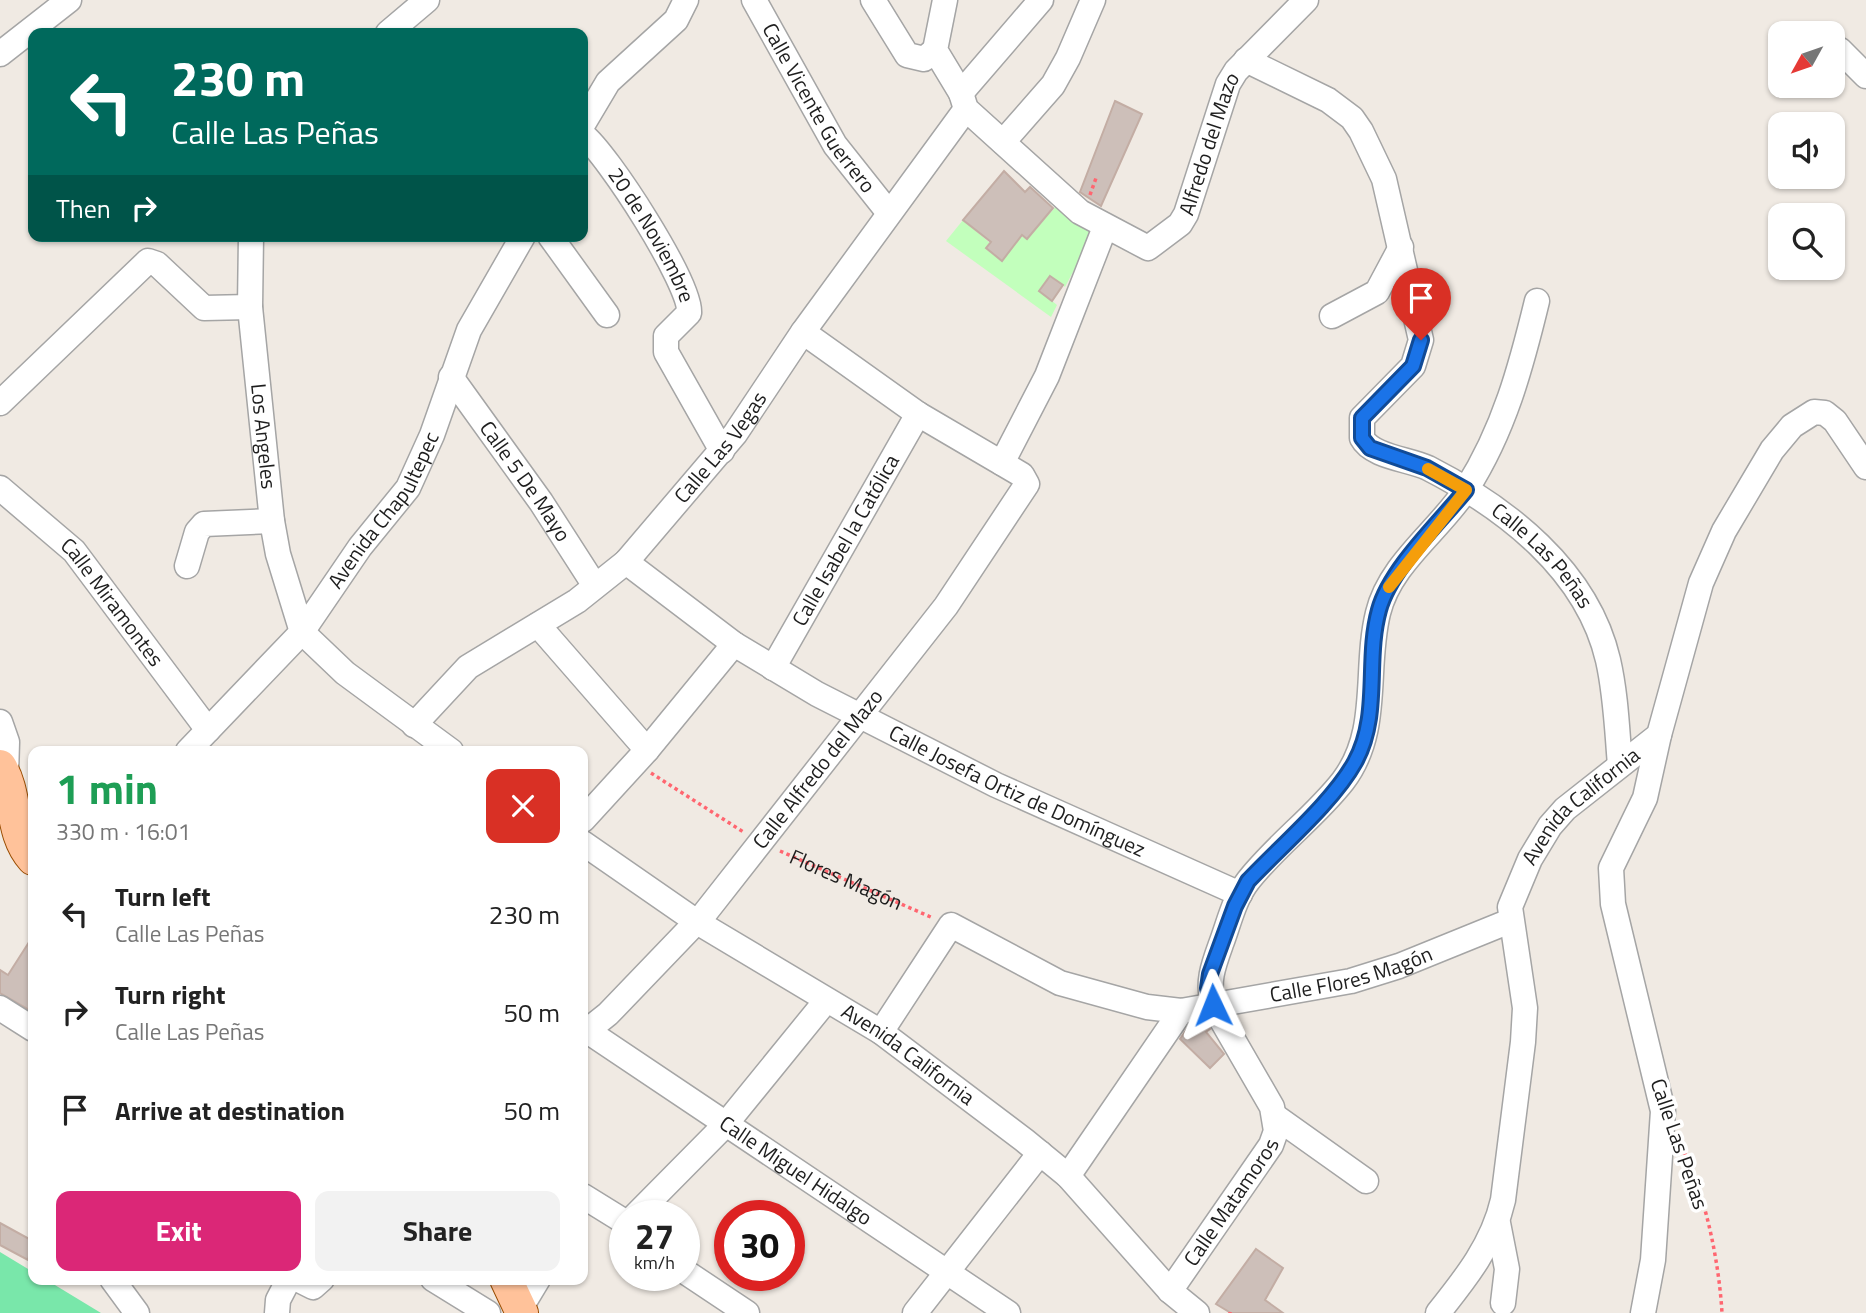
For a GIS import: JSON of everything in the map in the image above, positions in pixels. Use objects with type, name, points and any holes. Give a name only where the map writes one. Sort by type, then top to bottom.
[{"type":"main road","points":[[3,770],[14,820],[28,853]]},
{"type":"main road","points":[[509,1285],[521,1311]]},
{"type":"street","points":[[33,28],[69,0]]},
{"type":"street","points":[[588,116],[617,71],[677,20],[686,0]]},
{"type":"street","name":"Calle Vicente Guerrero","points":[[754,0],[835,145],[889,213]]},
{"type":"street","points":[[873,0],[907,55],[924,59],[935,50],[945,0]]},
{"type":"street","name":"Calle Las Vegas","points":[[414,725],[468,667],[538,625],[626,562],[722,451],[964,101],[1041,0]]},
{"type":"street","points":[[1003,142],[1053,85],[1093,0]]},
{"type":"street","name":"Alfredo del Mazo","points":[[1105,228],[1148,248],[1180,224],[1228,84],[1246,60],[1306,0]]},
{"type":"street","points":[[393,28],[421,2]]},
{"type":"street","points":[[0,54],[28,32]]},
{"type":"street","points":[[803,332],[918,414],[1002,463],[1047,376],[1105,228],[1080,212],[1003,142],[964,101],[935,50]]},
{"type":"street","points":[[1845,55],[1866,76]]},
{"type":"street","name":"Calle Las Peñas","points":[[1246,60],[1328,100],[1352,118],[1378,162],[1420,325],[1419,353],[1405,376],[1362,418],[1362,438],[1370,448],[1427,468],[1466,490],[1518,526],[1576,586],[1600,634],[1607,658],[1616,701],[1620,765]]},
{"type":"street","name":"20 de Noviembre","points":[[588,140],[603,157],[682,284],[689,313],[666,336],[666,352],[722,451]]},
{"type":"street","name":"Los Angeles","points":[[251,242],[250,307],[272,521],[278,554],[302,632]]},
{"type":"street","name":"Avenida Chapultepec","points":[[194,746],[302,632],[360,547],[408,488],[432,435],[468,330],[519,242]]},
{"type":"street","points":[[554,242],[607,315]]},
{"type":"street","points":[[1332,316],[1377,292],[1401,247]]},
{"type":"street","points":[[0,403],[148,261],[158,264],[204,308],[250,307]]},
{"type":"street","name":"Calle Matamoros","points":[[1170,1292],[1271,1145],[1276,1117],[1213,1005],[1208,988],[1210,974],[1240,894],[1248,881],[1343,781],[1356,760],[1370,710],[1375,631],[1384,596],[1399,572],[1466,490],[1505,415],[1518,380],[1537,301]]},
{"type":"street","name":"Calle 5 De Mayo","points":[[451,377],[541,502],[595,586]]},
{"type":"street","name":"Avenida California","points":[[1438,1313],[1470,1272],[1498,1223],[1511,1152],[1523,1042],[1522,977],[1510,921],[1510,906],[1516,890],[1550,826],[1575,800],[1659,735],[1701,583],[1724,531],[1772,450],[1804,416],[1814,412],[1825,413],[1835,421],[1866,467]]},
{"type":"street","name":"Calle Isabel la Católica","points":[[774,668],[918,414]]},
{"type":"street","name":"Calle Alfredo del Mazo","points":[[588,1028],[617,1004],[697,922],[974,567],[1027,481],[1002,463]]},
{"type":"street","name":"Calle Miramontes","points":[[0,488],[74,551],[208,730]]},
{"type":"street","points":[[187,566],[197,532],[204,524],[272,521]]},
{"type":"street","name":"Calle Josefa Ortiz de Domínguez","points":[[626,562],[734,644],[859,715],[996,785],[1240,894]]},
{"type":"street","points":[[538,625],[641,756]]},
{"type":"street","points":[[302,632],[345,673],[444,746]]},
{"type":"street","points":[[588,814],[641,756],[734,644]]},
{"type":"street","points":[[0,722],[7,742],[3,770]]},
{"type":"street","name":"Calle Las Peñas","points":[[1659,735],[1645,798],[1616,854],[1611,869],[1611,886],[1663,1111]]},
{"type":"street","name":"Avenida California","points":[[588,846],[697,922],[825,1002],[881,1032],[1040,1153],[1068,1175],[1170,1292],[1197,1313]]},
{"type":"street","name":"Calle Flores Magón","points":[[951,925],[1060,983],[1147,1007],[1181,1011],[1351,981],[1399,966],[1510,921]]},
{"type":"street","points":[[881,1032],[951,925]]},
{"type":"street","points":[[651,1200],[725,1125],[825,1002]]},
{"type":"street","points":[[0,1008],[28,1026]]},
{"type":"street","points":[[1068,1175],[1181,1011]]},
{"type":"street","name":"Calle Miguel Hidalgo","points":[[588,1034],[949,1271],[1008,1313]]},
{"type":"street","points":[[1643,1313],[1654,1250],[1663,1111]]},
{"type":"street","points":[[1276,1117],[1366,1181]]},
{"type":"street","points":[[915,1313],[1040,1153]]},
{"type":"street","points":[[588,1201],[609,1213]]},
{"type":"street","points":[[1498,1223],[1507,1269],[1503,1303]]},
{"type":"street","points":[[700,1282],[747,1313]]},
{"type":"street","points":[[116,1285],[137,1313]]},
{"type":"street","points":[[277,1313],[281,1291],[285,1285]]},
{"type":"street","points":[[443,1285],[488,1313]]},
{"type":"street","points":[[521,1311],[535,1285]]},
{"type":"path","name":"Flores Magón","points":[[641,756],[761,842],[951,925]]},
{"type":"path","name":"Calle Las Peñas","points":[[1663,1111],[1698,1187],[1715,1257],[1722,1313]]},
{"type":"green space","points":[[1059,203],[1090,229],[1090,240],[1065,287],[1050,276],[1039,290],[1057,305],[1051,317],[946,241],[963,220],[990,243],[986,249],[1002,261],[1021,236],[1027,239]]},
{"type":"green space","points":[[0,1252],[28,1269],[28,1285],[55,1285],[101,1313],[0,1313]]},
{"type":"building","points":[[1115,101],[1142,114],[1101,206],[1080,192]]},
{"type":"building","points":[[1004,171],[1025,192],[1030,187],[1053,208],[1027,239],[1022,235],[1002,261],[986,248],[991,242],[963,220]]},
{"type":"building","points":[[1050,276],[1063,285],[1052,301],[1039,291]]},
{"type":"building","points":[[28,944],[28,1009],[0,993],[0,970],[8,975]]},
{"type":"building","points":[[1206,1022],[1210,1029],[1206,1032],[1224,1054],[1210,1068],[1180,1039],[1190,1025]]},
{"type":"building","points":[[0,1223],[28,1238],[28,1260],[0,1245]]},
{"type":"building","points":[[1256,1249],[1283,1268],[1265,1300],[1283,1313],[1231,1313],[1216,1304]]},
{"type":"slow traffic","points":[[1389,587],[1466,490],[1428,469]]},
{"type":"route","points":[[1213,1005],[1208,988],[1210,974],[1240,894],[1248,881],[1343,781],[1356,760],[1370,710],[1375,631],[1384,596],[1399,572],[1466,490],[1427,468],[1370,448],[1362,438],[1362,418],[1413,366],[1421,340]]}]
